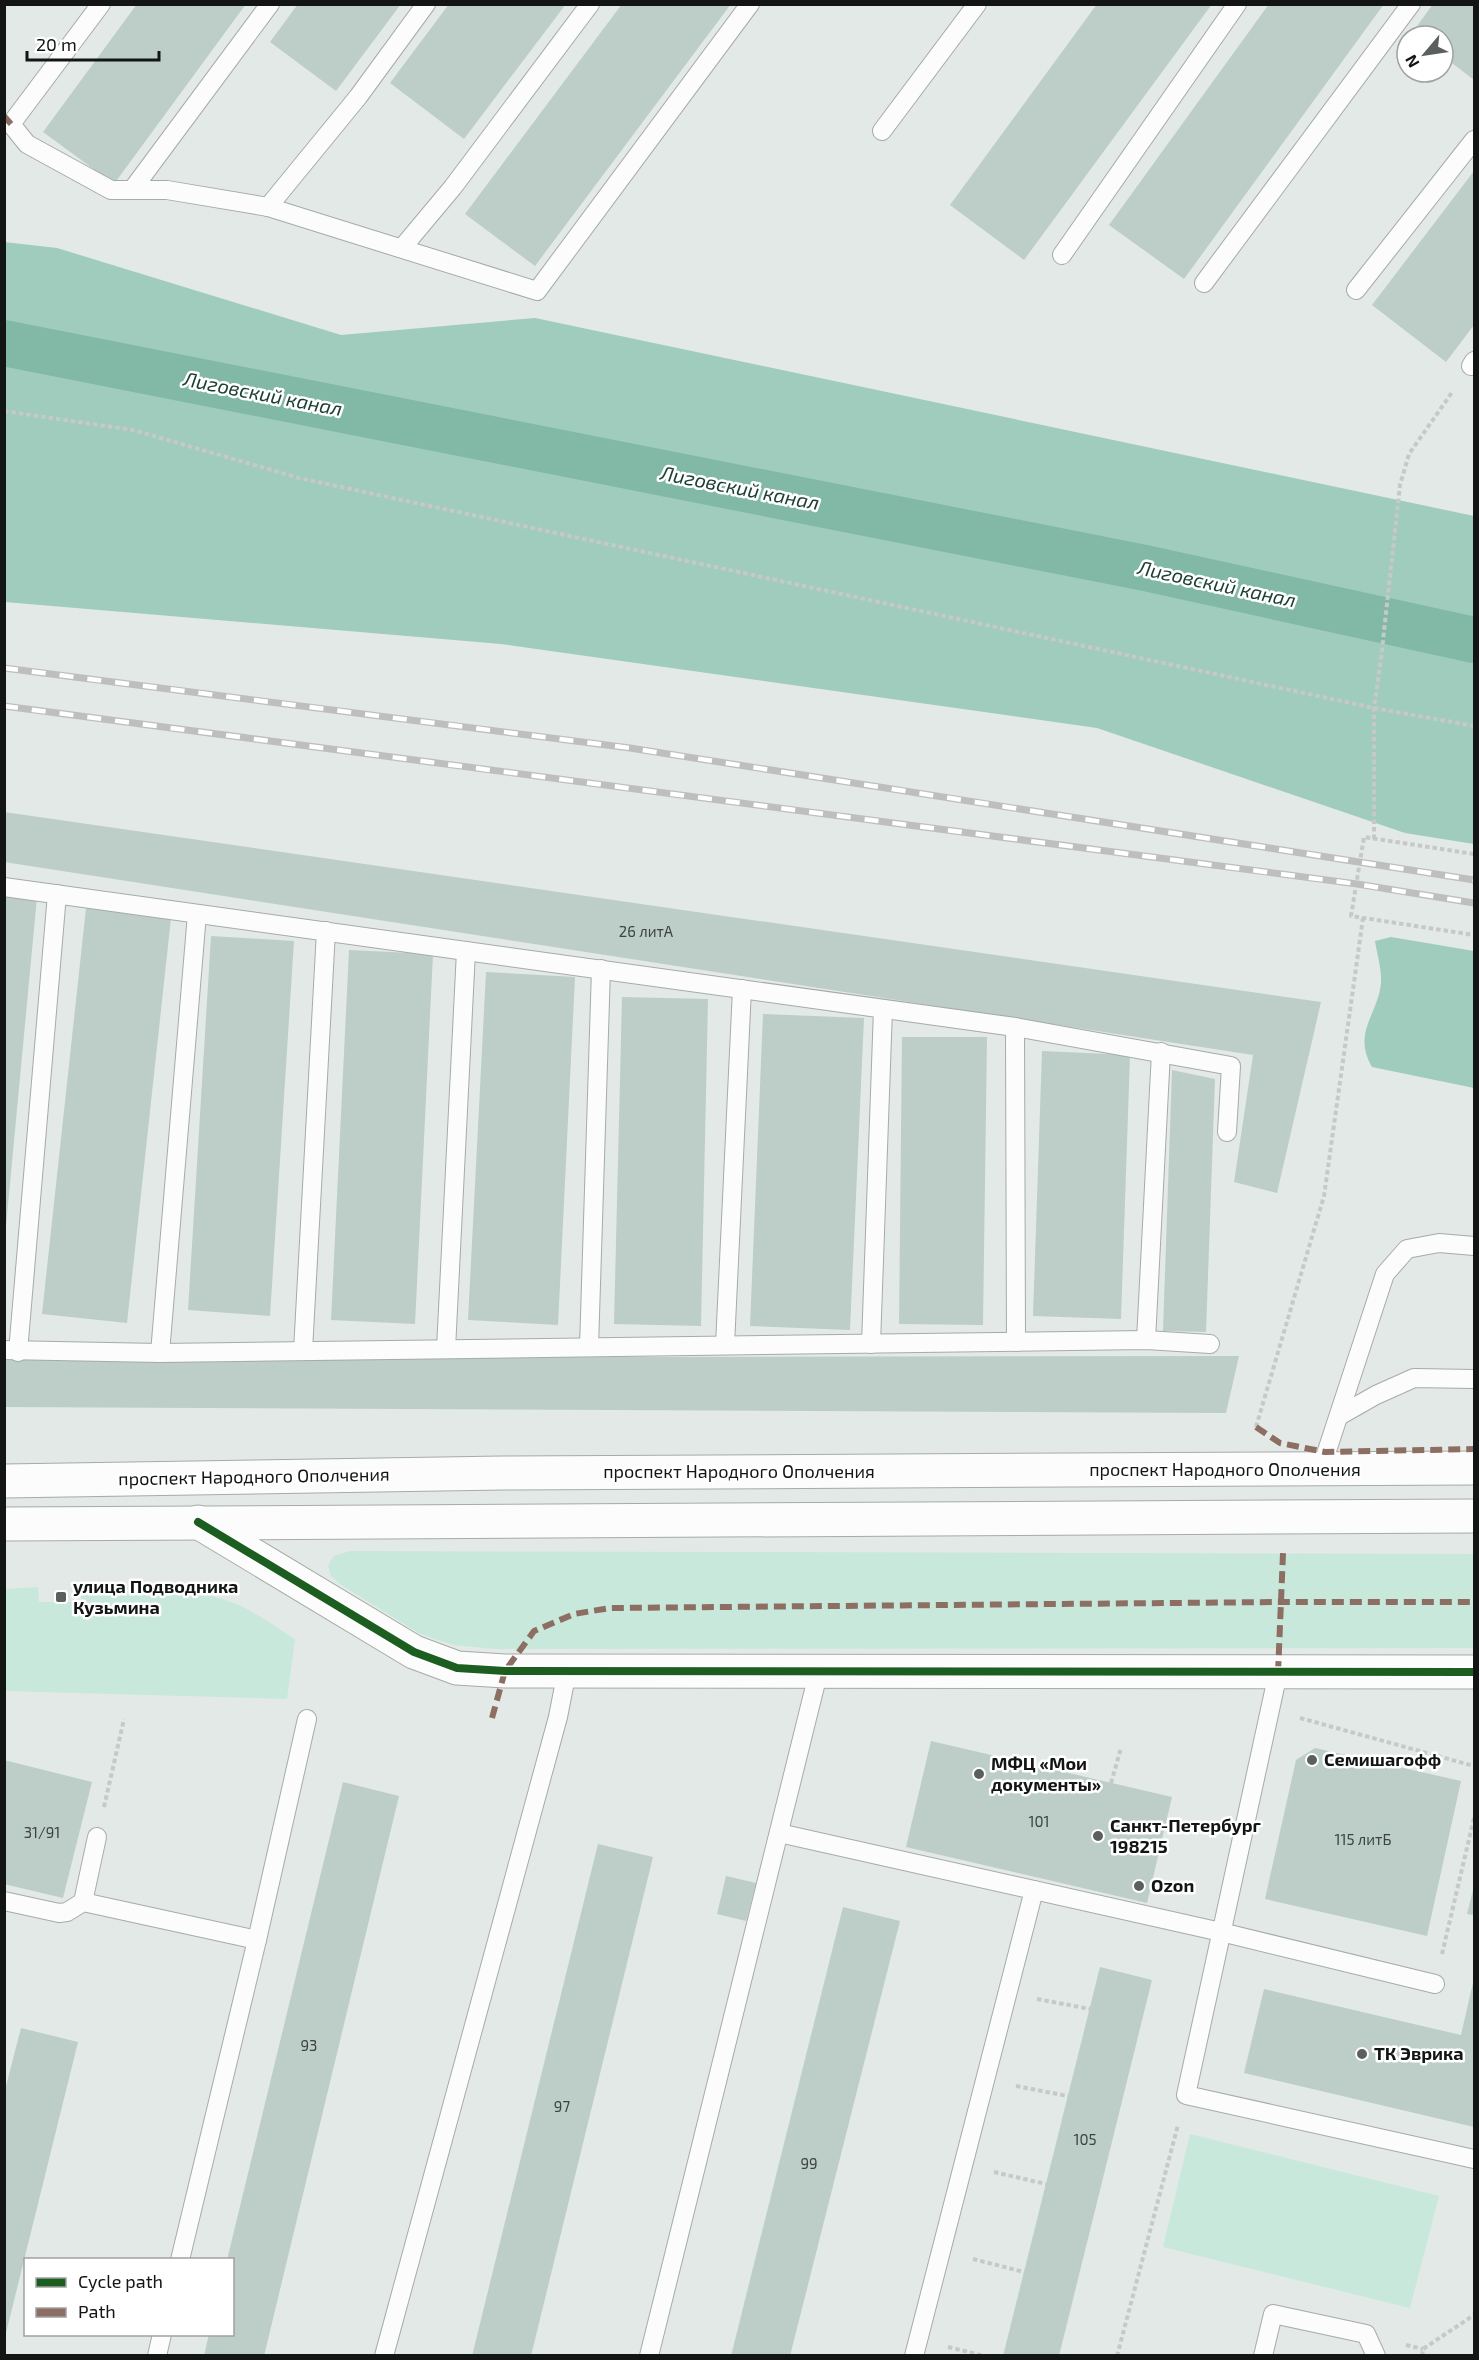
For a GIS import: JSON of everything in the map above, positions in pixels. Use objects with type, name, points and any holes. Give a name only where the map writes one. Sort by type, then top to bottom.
[{"type":"main road","name":"проспект Народного Ополчения","points":[[4,1481],[503,1473],[1474,1468]]},
{"type":"main road","points":[[4,1524],[1474,1516]]},
{"type":"main road","points":[[198,1522],[414,1652],[457,1668],[505,1671],[1474,1672]]},
{"type":"lane","points":[[101,4],[11,124],[27,144],[111,190],[167,190],[268,207],[537,291],[750,4]]},
{"type":"lane","points":[[132,190],[270,4]]},
{"type":"lane","points":[[268,207],[358,98],[426,4]]},
{"type":"lane","points":[[402,248],[453,187],[590,4]]},
{"type":"lane","points":[[882,131],[977,4]]},
{"type":"lane","points":[[1062,255],[1237,4]]},
{"type":"lane","points":[[1204,283],[1411,4]]},
{"type":"lane","points":[[1356,290],[1474,140]]},
{"type":"lane","points":[[4,887],[1015,1027],[1231,1066],[1227,1132]]},
{"type":"lane","points":[[57,894],[11,1351],[160,1353],[1146,1340],[1210,1344]]},
{"type":"lane","points":[[160,1353],[197,914]]},
{"type":"lane","points":[[303,1351],[326,931]]},
{"type":"lane","points":[[446,1349],[466,951]]},
{"type":"lane","points":[[589,1347],[600,969]]},
{"type":"lane","points":[[725,1346],[742,989]]},
{"type":"lane","points":[[871,1344],[883,1009]]},
{"type":"lane","points":[[1015,1027],[1016,1342]]},
{"type":"lane","points":[[1146,1340],[1161,1052]]},
{"type":"lane","points":[[1321,1469],[1385,1274],[1407,1249],[1439,1243],[1474,1246]]},
{"type":"lane","points":[[1339,1416],[1376,1395],[1414,1378],[1474,1379]]},
{"type":"lane","points":[[649,2355],[819,1670]]},
{"type":"lane","points":[[384,2355],[558,1717],[567,1671]]},
{"type":"lane","points":[[1278,1673],[1186,2095],[1474,2159]]},
{"type":"lane","points":[[180,2258],[257,1940],[307,1719]]},
{"type":"lane","points":[[779,1833],[1221,1932],[1435,1984]]},
{"type":"lane","points":[[83,1902],[97,1837]]},
{"type":"lane","points":[[914,2355],[1034,1890]]},
{"type":"lane","points":[[6,1908],[59,1913],[67,1912],[83,1902],[257,1940]]},
{"type":"lane","points":[[1263,2355],[1273,2314],[1366,2334],[1376,2355]]},
{"type":"lane","points":[[157,2355],[162,2336]]},
{"type":"path","points":[[1374,839],[1374,708],[1398,493],[1409,454],[1473,364]]},
{"type":"path","points":[[4,411],[133,430],[299,478],[1374,708],[1474,726]]},
{"type":"path","points":[[1474,854],[1364,837],[1351,916],[1474,935]]},
{"type":"path","points":[[1256,1427],[1324,1196],[1363,918]]},
{"type":"path","points":[[1270,1710],[1474,1766]]},
{"type":"path","points":[[97,1837],[124,1719]]},
{"type":"path","points":[[1112,1783],[1121,1748]]},
{"type":"path","points":[[1446,1940],[1474,1818]]},
{"type":"path","points":[[1007,1993],[1090,2009]]},
{"type":"path","points":[[985,2080],[1068,2096]]},
{"type":"path","points":[[1116,2355],[1186,2095]]},
{"type":"path","points":[[963,2165],[1046,2184]]},
{"type":"path","points":[[941,2251],[1024,2272]]},
{"type":"path","points":[[1422,2355],[1423,2349],[1474,2315]]},
{"type":"green space","points":[[4,242],[57,248],[341,335],[535,318],[1474,516],[1474,844],[1405,833],[1097,728],[501,644],[5,602]]},
{"type":"green space","points":[[1391,937],[1474,951],[1474,1088],[1372,1067],[1367,1055],[1365,1033],[1381,983],[1375,941]]},
{"type":"green space","points":[[350,1551],[1474,1554],[1474,1648],[496,1649],[453,1645],[420,1634],[340,1584],[331,1576],[328,1566],[334,1556]]},
{"type":"green space","points":[[82,1586],[142,1586],[181,1590],[201,1593],[239,1605],[295,1639],[287,1699],[5,1691],[5,1589],[38,1587],[39,1602],[81,1602]]},
{"type":"green space","points":[[1190,2134],[1439,2196],[1410,2308],[1163,2247]]},
{"type":"building","points":[[137,4],[246,4],[114,184],[43,132]]},
{"type":"building","points":[[298,4],[401,4],[336,91],[270,42]]},
{"type":"building","points":[[449,4],[566,4],[464,139],[390,83]]},
{"type":"building","points":[[622,4],[731,4],[535,266],[465,214]]},
{"type":"building","points":[[1097,4],[1212,4],[1024,260],[950,205]]},
{"type":"building","points":[[1269,4],[1384,4],[1184,279],[1109,225]]},
{"type":"building","points":[[1433,4],[1474,4],[1474,80],[1455,65],[1455,24],[1419,24]]},
{"type":"building","points":[[1474,171],[1474,325],[1446,362],[1372,305]]},
{"type":"building","points":[[4,812],[1321,1002],[1277,1193],[1234,1182],[1253,1055],[4,862]]},
{"type":"building","points":[[4,893],[37,897],[6,1226],[4,1226]]},
{"type":"building","points":[[86,908],[171,918],[127,1323],[42,1314]]},
{"type":"building","points":[[211,936],[294,941],[270,1316],[188,1310]]},
{"type":"building","points":[[349,950],[433,954],[415,1324],[331,1320]]},
{"type":"building","points":[[486,972],[575,977],[558,1325],[468,1320]]},
{"type":"building","points":[[622,997],[708,999],[701,1326],[614,1324]]},
{"type":"building","points":[[763,1014],[864,1018],[850,1330],[750,1326]]},
{"type":"building","points":[[902,1037],[987,1037],[983,1325],[899,1324]]},
{"type":"building","points":[[1042,1051],[1130,1055],[1121,1319],[1033,1316]]},
{"type":"building","points":[[1172,1070],[1215,1079],[1206,1332],[1163,1331]]},
{"type":"building","points":[[1239,1356],[1226,1413],[4,1407],[4,1358]]},
{"type":"building","points":[[931,1741],[1172,1797],[1147,1903],[906,1847]]},
{"type":"building","points":[[1315,1748],[1461,1781],[1427,1936],[1265,1899],[1296,1760]]},
{"type":"building","points":[[4,1760],[92,1782],[63,1898],[4,1884]]},
{"type":"building","points":[[343,1782],[399,1796],[264,2356],[204,2356],[209,2336],[234,2336],[234,2258],[227,2258]]},
{"type":"building","points":[[598,1844],[653,1857],[531,2356],[472,2356]]},
{"type":"building","points":[[726,1876],[756,1883],[746,1921],[717,1914]]},
{"type":"building","points":[[1474,1886],[1474,1915],[1467,1914]]},
{"type":"building","points":[[843,1907],[900,1921],[790,2356],[731,2356]]},
{"type":"building","points":[[1100,1967],[1152,1980],[1059,2356],[1003,2356]]},
{"type":"building","name":"ТК Эврика","points":[[1474,1978],[1474,2127],[1244,2073],[1264,1989],[1461,2035]]},
{"type":"building","points":[[21,2028],[78,2042],[5,2337],[4,2094]]},
{"type":"waterway","name":"Лиговский канал","points":[[4,343],[1145,568],[1474,640]]},
{"type":"railway","points":[[4,668],[630,748],[1474,880]]},
{"type":"railway","points":[[4,706],[1357,884],[1474,903]]},
{"type":"marked path","points":[[4,116],[11,124]]},
{"type":"marked path","points":[[1256,1427],[1280,1443],[1325,1452],[1474,1449]]},
{"type":"marked path","points":[[1278,1673],[1283,1553]]},
{"type":"marked path","points":[[492,1718],[505,1671],[534,1631],[574,1614],[610,1608],[1474,1602]]},
{"type":"cycle path","points":[[198,1522],[414,1652],[457,1668],[505,1671],[1474,1672]]},
{"type":"place","name":"улица Подводника Кузьмина","points":[[61,1597]]},
{"type":"place","name":"Семишагофф","points":[[1312,1760]]},
{"type":"place","name":"МФЦ «Мои документы»","points":[[979,1774]]},
{"type":"place","name":"Санкт-Петербург 198215","points":[[1098,1836]]},
{"type":"place","name":"Ozon","points":[[1139,1886]]},
{"type":"place","name":"ТК Эврика","points":[[1362,2054]]}]
